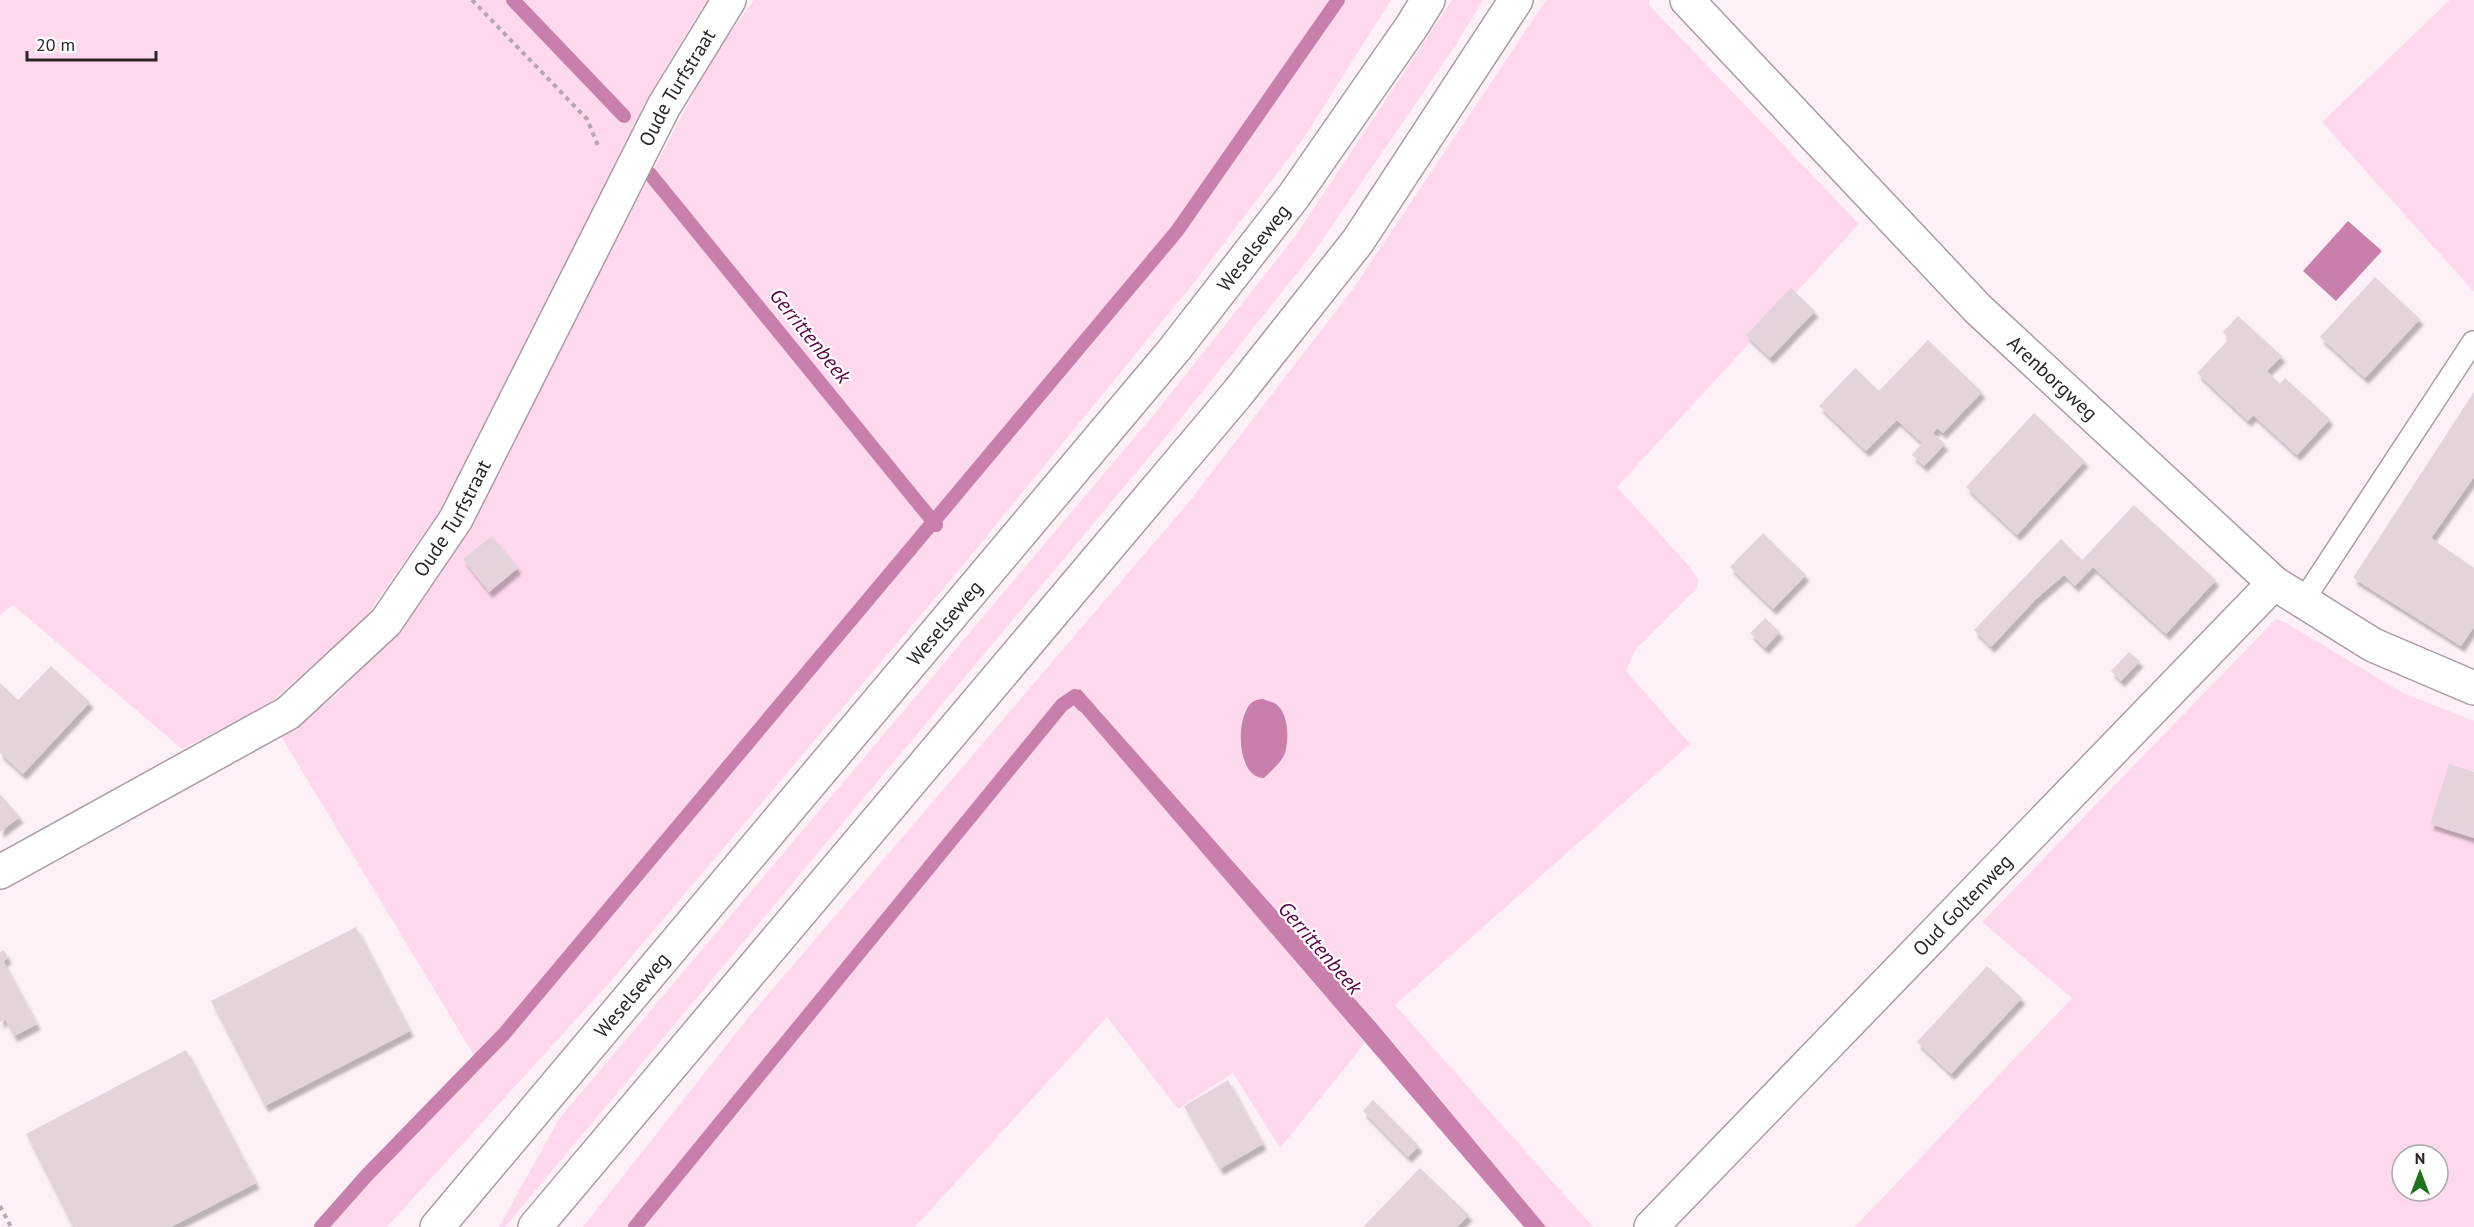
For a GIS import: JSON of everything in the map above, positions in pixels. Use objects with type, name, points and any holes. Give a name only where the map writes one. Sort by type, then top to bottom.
[{"type":"street","name":"Oude Turfstraat","points":[[0,872],[288,713],[386,622],[456,519],[664,106],[729,0]]},
{"type":"street","name":"Weselseweg","points":[[437,1227],[1174,350],[1293,197],[1428,0]]},
{"type":"street","points":[[535,1227],[1244,385],[1358,241],[1516,0]]},
{"type":"street","name":"Arenborgweg","points":[[1687,0],[1978,309],[2274,583],[2373,645],[2474,688]]},
{"type":"street","name":"Oud Goltenweg","points":[[1651,1227],[2274,583]]},
{"type":"lane","points":[[2302,601],[2473,342]]},
{"type":"path","points":[[472,0],[587,119],[618,196]]},
{"type":"path","points":[[0,1206],[11,1227]]},
{"type":"shaded area","points":[[0,0],[505,0],[587,84],[510,0],[707,0],[658,80],[462,479],[362,622],[266,706],[182,749],[13,605],[0,615]]},
{"type":"shaded area","points":[[754,0],[1391,0],[1303,139],[1196,280],[959,570],[610,982],[387,1227],[329,1227],[478,1062],[281,736],[334,697],[386,643],[576,315],[713,57]]},
{"type":"shaded area","points":[[1452,0],[1483,0],[1455,46],[1314,252],[1174,427],[505,1227],[499,1227],[559,1119],[1156,412],[1294,238]]},
{"type":"shaded area","points":[[1546,0],[1649,0],[1649,5],[1859,224],[1617,487],[1689,566],[1698,579],[1697,588],[1635,650],[1626,671],[1690,744],[1395,1005],[1593,1227],[1546,1227],[1378,1024],[1080,689],[1070,699],[1365,1043],[1280,1148],[1233,1073],[1178,1109],[1107,1017],[915,1227],[583,1227],[747,1019],[1189,502],[1353,289]],"holes":[[[1263,699],[1268,701],[1258,778],[1243,762],[1242,727],[1245,710]]]},
{"type":"shaded area","points":[[2450,0],[2474,0],[2474,292],[2322,122]]},
{"type":"shaded area","points":[[2348,221],[2382,251],[2336,301],[2303,271]]},
{"type":"shaded area","points":[[2276,619],[2403,693],[2474,721],[2474,1227],[1855,1227],[2072,998],[1982,922]]},
{"type":"shaded area","points":[[1080,689],[1377,1024],[1546,1227],[1524,1227],[1070,699]]},
{"type":"shaded area","points":[[1263,699],[1275,703],[1280,708],[1286,720],[1287,734],[1283,757],[1264,778],[1254,775],[1248,768],[1241,744],[1243,718],[1248,707],[1255,701]]},
{"type":"building","points":[[2375,277],[2420,319],[2365,378],[2320,337]]},
{"type":"building","points":[[1791,288],[1815,311],[1770,358],[1746,335]]},
{"type":"building","points":[[2238,316],[2282,356],[2267,371],[2280,384],[2285,378],[2330,419],[2297,455],[2253,415],[2248,421],[2197,373],[2229,339],[2223,332]]},
{"type":"building","points":[[1928,340],[1982,392],[1943,433],[1937,428],[1933,433],[1945,444],[1924,466],[1912,455],[1922,443],[1897,420],[1866,451],[1819,406],[1855,368],[1879,391]]},
{"type":"building","points":[[2474,392],[2474,477],[2431,538],[2474,568],[2474,627],[2461,646],[2353,578]]},
{"type":"building","points":[[2034,413],[2085,461],[2017,535],[1966,487]]},
{"type":"building","points":[[2134,505],[2216,580],[2166,634],[2093,567],[2075,586],[2064,575],[2036,599],[1991,647],[1974,630],[2061,539],[2082,560]]},
{"type":"building","points":[[1763,533],[1806,575],[1773,609],[1730,567]]},
{"type":"building","points":[[492,536],[518,568],[489,592],[463,559]]},
{"type":"building","points":[[1765,618],[1780,632],[1765,648],[1750,633]]},
{"type":"building","points":[[2129,652],[2140,661],[2121,681],[2111,671]]},
{"type":"building","points":[[51,666],[90,702],[23,774],[0,753],[0,683],[18,700]]},
{"type":"building","points":[[2449,764],[2474,772],[2474,838],[2430,824]]},
{"type":"building","points":[[0,794],[20,817],[0,832]]},
{"type":"building","points":[[356,927],[410,1031],[265,1106],[211,1001]]},
{"type":"building","points":[[4,950],[8,958],[3,961],[37,1024],[14,1036],[5,1019],[0,1022],[0,952]]},
{"type":"building","points":[[1987,966],[2022,998],[1951,1074],[1917,1042]]},
{"type":"building","points":[[186,1050],[256,1183],[171,1227],[73,1227],[26,1134]]},
{"type":"building","points":[[1228,1080],[1263,1144],[1220,1169],[1184,1106]]},
{"type":"building","points":[[1373,1100],[1419,1146],[1408,1157],[1363,1111]]},
{"type":"building","points":[[1420,1168],[1469,1215],[1457,1227],[1363,1227]]},
{"type":"waterway","name":"Gerrittenbeek","points":[[513,0],[624,116]]},
{"type":"waterway","points":[[321,1227],[367,1175],[504,1034],[1177,231],[1338,0]]},
{"type":"waterway","name":"Gerrittenbeek","points":[[650,174],[936,525]]},
{"type":"waterway","points":[[635,1227],[1062,705],[1075,696],[1083,705]]}]
